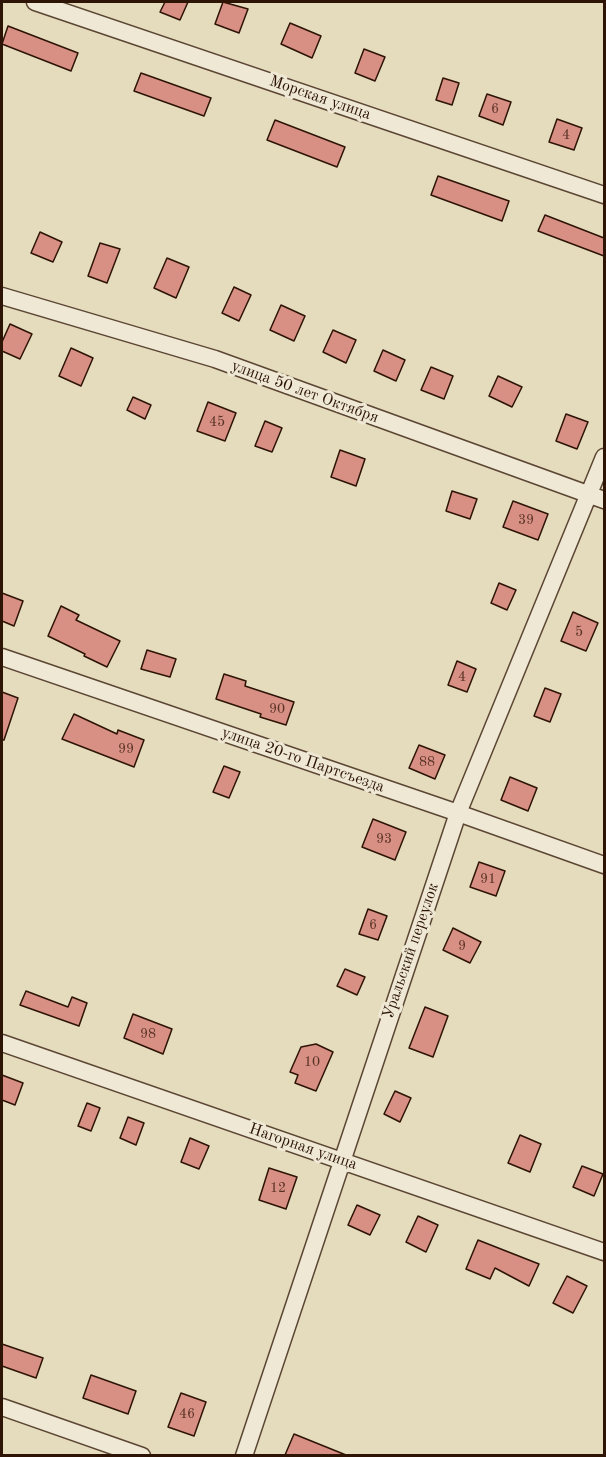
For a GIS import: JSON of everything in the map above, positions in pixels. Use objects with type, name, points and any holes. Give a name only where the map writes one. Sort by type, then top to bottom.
[{"type":"street","name":"Морская улица","points":[[35,2],[604,195]]},
{"type":"street","name":"улица 50 лет Октября","points":[[2,296],[215,359],[597,498]]},
{"type":"street","name":"Уральский переулок","points":[[244,1455],[458,813],[597,498],[604,457]]},
{"type":"street","name":"улица 20-го Партсъезда","points":[[2,657],[604,865]]},
{"type":"street","name":"Нагорная улица","points":[[2,1043],[604,1252]]},
{"type":"street","points":[[2,1407],[142,1455]]},
{"type":"building","points":[[165,2],[188,2],[180,20],[160,12]]},
{"type":"building","points":[[223,2],[248,9],[239,33],[215,24]]},
{"type":"building","points":[[290,23],[321,36],[312,58],[281,44]]},
{"type":"building","points":[[8,26],[78,53],[71,71],[2,44]]},
{"type":"building","points":[[364,49],[385,57],[375,81],[355,73]]},
{"type":"building","points":[[141,73],[211,98],[204,116],[134,91]]},
{"type":"building","points":[[443,78],[459,83],[452,105],[436,100]]},
{"type":"building","points":[[487,94],[511,102],[503,125],[479,116]]},
{"type":"building","points":[[557,119],[582,128],[574,150],[549,142]]},
{"type":"building","points":[[275,120],[345,147],[337,167],[267,140]]},
{"type":"building","points":[[438,176],[509,201],[502,221],[431,195]]},
{"type":"building","points":[[545,215],[604,238],[604,256],[538,231]]},
{"type":"building","points":[[40,232],[62,242],[53,262],[31,253]]},
{"type":"building","points":[[100,243],[120,249],[107,283],[88,276]]},
{"type":"building","points":[[167,258],[189,267],[176,298],[154,288]]},
{"type":"building","points":[[234,287],[251,295],[239,321],[222,313]]},
{"type":"building","points":[[281,305],[305,316],[294,341],[270,330]]},
{"type":"building","points":[[10,324],[32,334],[20,359],[2,351],[2,342]]},
{"type":"building","points":[[333,330],[356,340],[346,363],[323,352]]},
{"type":"building","points":[[71,348],[93,358],[81,386],[59,376]]},
{"type":"building","points":[[383,350],[405,360],[396,381],[374,371]]},
{"type":"building","points":[[431,367],[453,376],[444,399],[421,390]]},
{"type":"building","points":[[498,376],[522,387],[512,407],[489,396]]},
{"type":"building","points":[[133,397],[151,405],[145,419],[127,410]]},
{"type":"building","points":[[208,402],[236,413],[225,441],[197,431]]},
{"type":"building","points":[[566,414],[588,422],[577,449],[556,441]]},
{"type":"building","points":[[265,421],[282,428],[272,452],[255,446]]},
{"type":"building","points":[[340,450],[365,459],[356,486],[331,477]]},
{"type":"building","points":[[452,491],[477,499],[470,519],[446,511]]},
{"type":"building","points":[[513,501],[548,514],[538,540],[503,527]]},
{"type":"building","points":[[499,583],[516,590],[507,610],[491,603]]},
{"type":"building","points":[[2,593],[23,601],[14,626],[2,621]]},
{"type":"building","points":[[61,606],[79,615],[76,620],[120,641],[107,667],[48,636]]},
{"type":"building","points":[[573,612],[598,623],[586,651],[561,641]]},
{"type":"building","points":[[147,650],[176,659],[170,677],[141,669]]},
{"type":"building","points":[[457,661],[476,669],[467,692],[448,685]]},
{"type":"building","points":[[224,674],[246,681],[245,686],[294,702],[286,725],[216,699]]},
{"type":"building","points":[[545,688],[561,694],[550,722],[534,716]]},
{"type":"building","points":[[2,692],[18,698],[4,740],[2,740]]},
{"type":"building","points":[[74,714],[117,734],[118,730],[144,740],[134,767],[62,739]]},
{"type":"building","points":[[419,745],[445,755],[435,779],[409,768]]},
{"type":"building","points":[[224,766],[240,772],[229,798],[213,792]]},
{"type":"building","points":[[510,777],[537,788],[528,811],[501,800]]},
{"type":"building","points":[[373,819],[406,832],[395,860],[362,847]]},
{"type":"building","points":[[479,862],[505,871],[496,896],[470,887]]},
{"type":"building","points":[[368,909],[387,916],[378,940],[359,934]]},
{"type":"building","points":[[453,928],[481,942],[470,963],[443,950]]},
{"type":"building","points":[[345,969],[365,977],[357,995],[337,986]]},
{"type":"building","points":[[26,991],[68,1007],[72,997],[87,1003],[79,1026],[20,1005]]},
{"type":"building","points":[[425,1007],[448,1016],[433,1057],[409,1048]]},
{"type":"building","points":[[133,1014],[172,1029],[163,1054],[124,1038]]},
{"type":"building","points":[[316,1044],[333,1052],[316,1091],[295,1083],[298,1075],[290,1072],[301,1047]]},
{"type":"building","points":[[2,1075],[23,1083],[15,1105],[2,1100]]},
{"type":"building","points":[[395,1091],[411,1098],[400,1122],[384,1114]]},
{"type":"building","points":[[87,1103],[100,1108],[91,1131],[78,1126]]},
{"type":"building","points":[[128,1117],[144,1123],[136,1145],[120,1138]]},
{"type":"building","points":[[520,1135],[541,1144],[530,1172],[508,1163]]},
{"type":"building","points":[[190,1138],[209,1146],[199,1169],[181,1162]]},
{"type":"building","points":[[582,1166],[603,1174],[594,1196],[573,1187]]},
{"type":"building","points":[[269,1168],[297,1177],[286,1209],[259,1200]]},
{"type":"building","points":[[357,1205],[380,1215],[370,1235],[348,1225]]},
{"type":"building","points":[[418,1216],[438,1225],[426,1252],[406,1242]]},
{"type":"building","points":[[478,1240],[539,1264],[529,1286],[495,1268],[490,1279],[466,1269]]},
{"type":"building","points":[[567,1276],[587,1286],[573,1313],[553,1303]]},
{"type":"building","points":[[2,1344],[43,1358],[36,1378],[2,1366]]},
{"type":"building","points":[[91,1375],[136,1391],[128,1414],[83,1398]]},
{"type":"building","points":[[181,1393],[206,1402],[194,1436],[168,1427]]},
{"type":"building","points":[[294,1434],[346,1455],[285,1455]]}]
